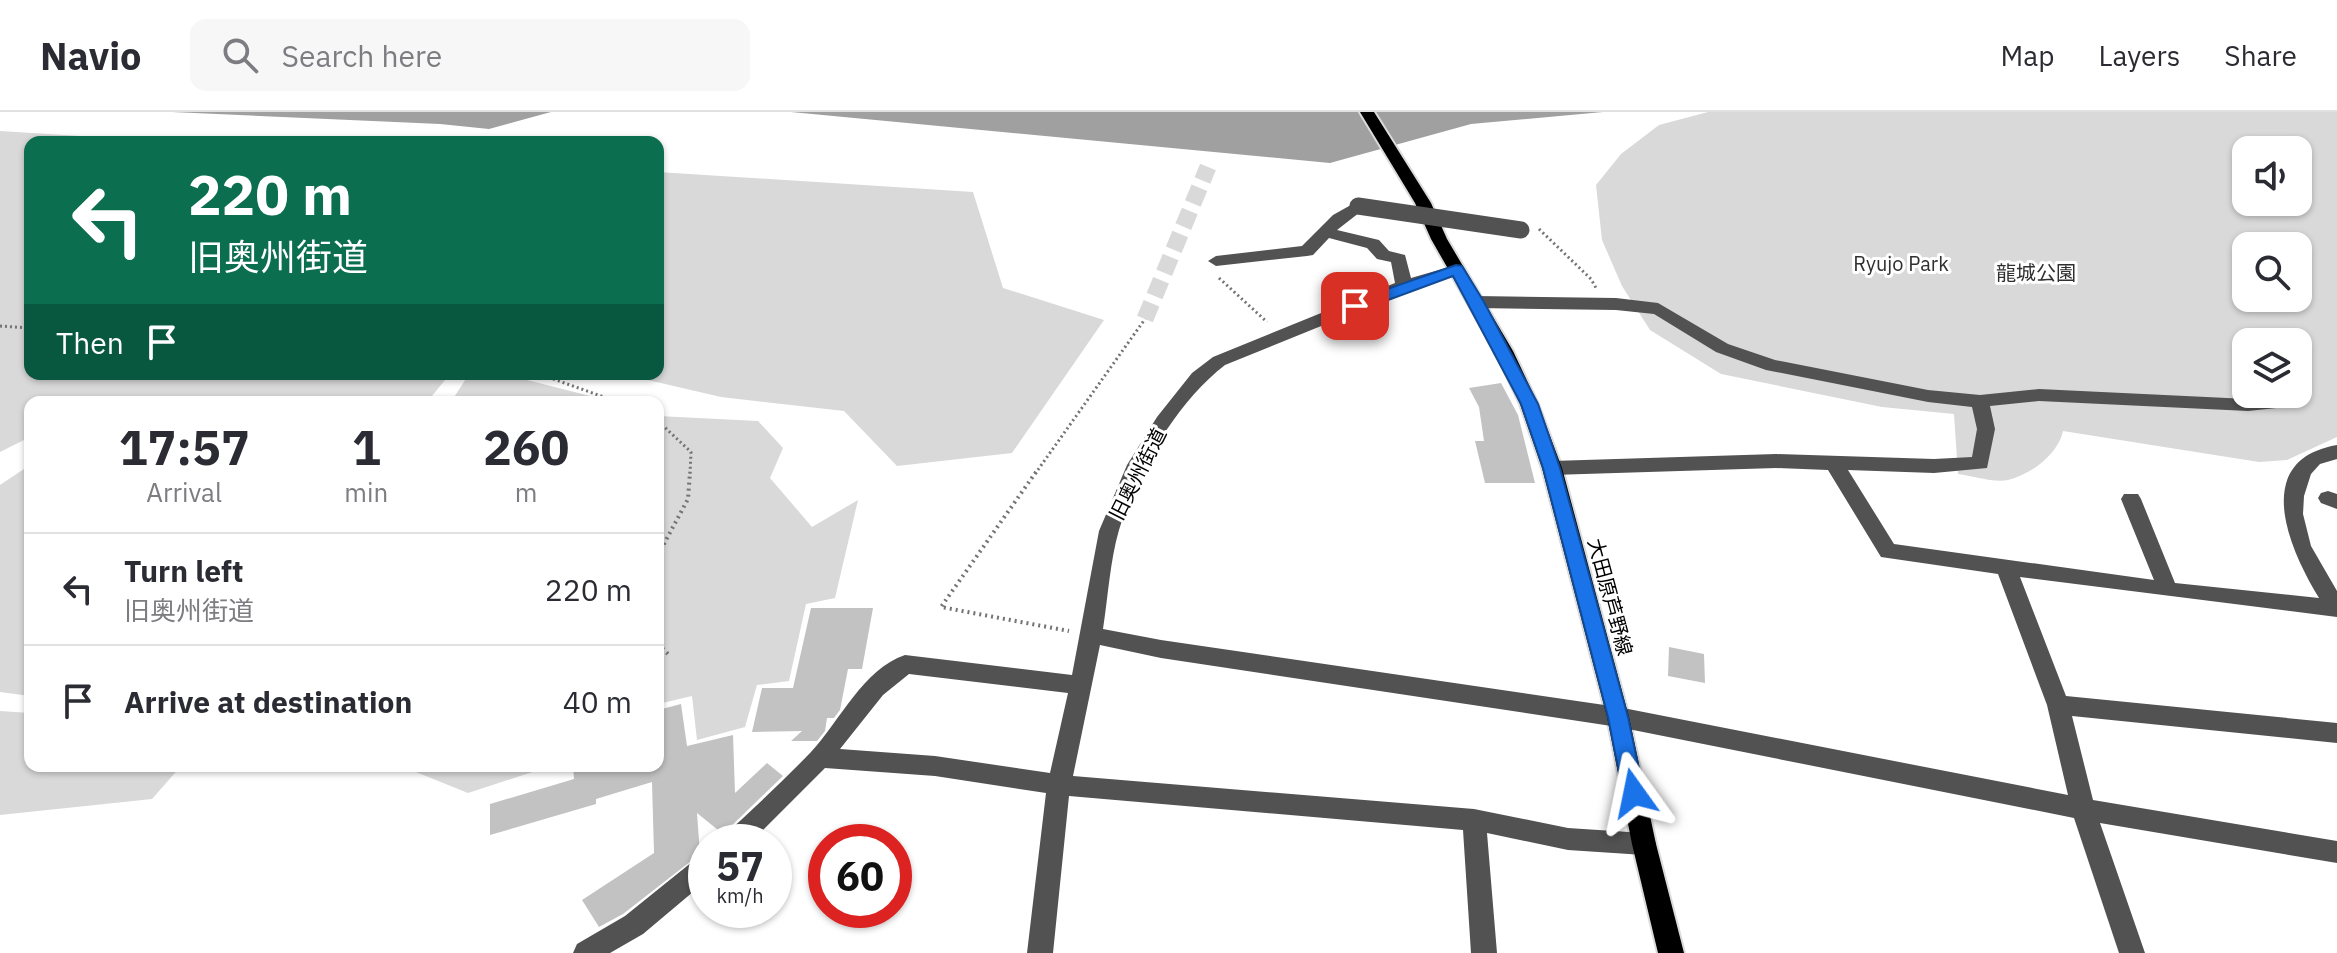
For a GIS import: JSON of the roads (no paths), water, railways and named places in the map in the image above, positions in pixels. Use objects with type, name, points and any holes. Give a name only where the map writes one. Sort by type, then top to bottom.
[{"type":"main road","name":"大田原芦野線","points":[[1367,112],[1405,171],[1529,404],[1552,468],[1618,717],[1644,844],[1671,953]]},
{"type":"street","points":[[1217,270],[1307,251],[1348,210],[1358,206],[1521,230]]},
{"type":"street","points":[[1327,232],[1373,244],[1383,255],[1399,259],[1404,286]]},
{"type":"street","name":"旧奥州街道","points":[[1040,953],[1059,785],[1091,635],[1109,531],[1132,475],[1164,422],[1198,377],[1219,361],[1404,286],[1456,270]]},
{"type":"street","points":[[1476,302],[1616,304],[1658,309],[1722,348],[1772,366],[1858,385],[1980,401],[2066,395],[2232,404]]},
{"type":"street","points":[[1552,468],[1776,461],[1934,466],[1980,463],[1986,429],[1980,401]]},
{"type":"street","points":[[2337,452],[2319,455],[2305,464],[2296,485],[2291,515],[2303,551],[2337,608]]},
{"type":"street","points":[[1833,462],[1888,551],[2168,590],[2337,608]]},
{"type":"street","points":[[2131,499],[2168,590]]},
{"type":"street","points":[[2006,568],[2058,705],[2083,809],[2132,953]]},
{"type":"street","points":[[1091,635],[1192,654],[1618,717],[2083,809],[2337,852]]},
{"type":"street","points":[[753,824],[820,758],[875,688],[905,664],[1081,685]]},
{"type":"street","points":[[2058,705],[2337,733]]},
{"type":"street","points":[[820,758],[935,766],[1059,785],[1474,820],[1568,839],[1644,844]]},
{"type":"street","points":[[1474,820],[1484,953]]},
{"type":"street","points":[[586,953],[618,943],[688,882]]},
{"type":"tunnel","points":[[1145,319],[1208,167]]},
{"type":"park label","name":"Ryujo Park","points":[[1901,264]]},
{"type":"park label","name":"龍城公園","points":[[2036,273]]}]
